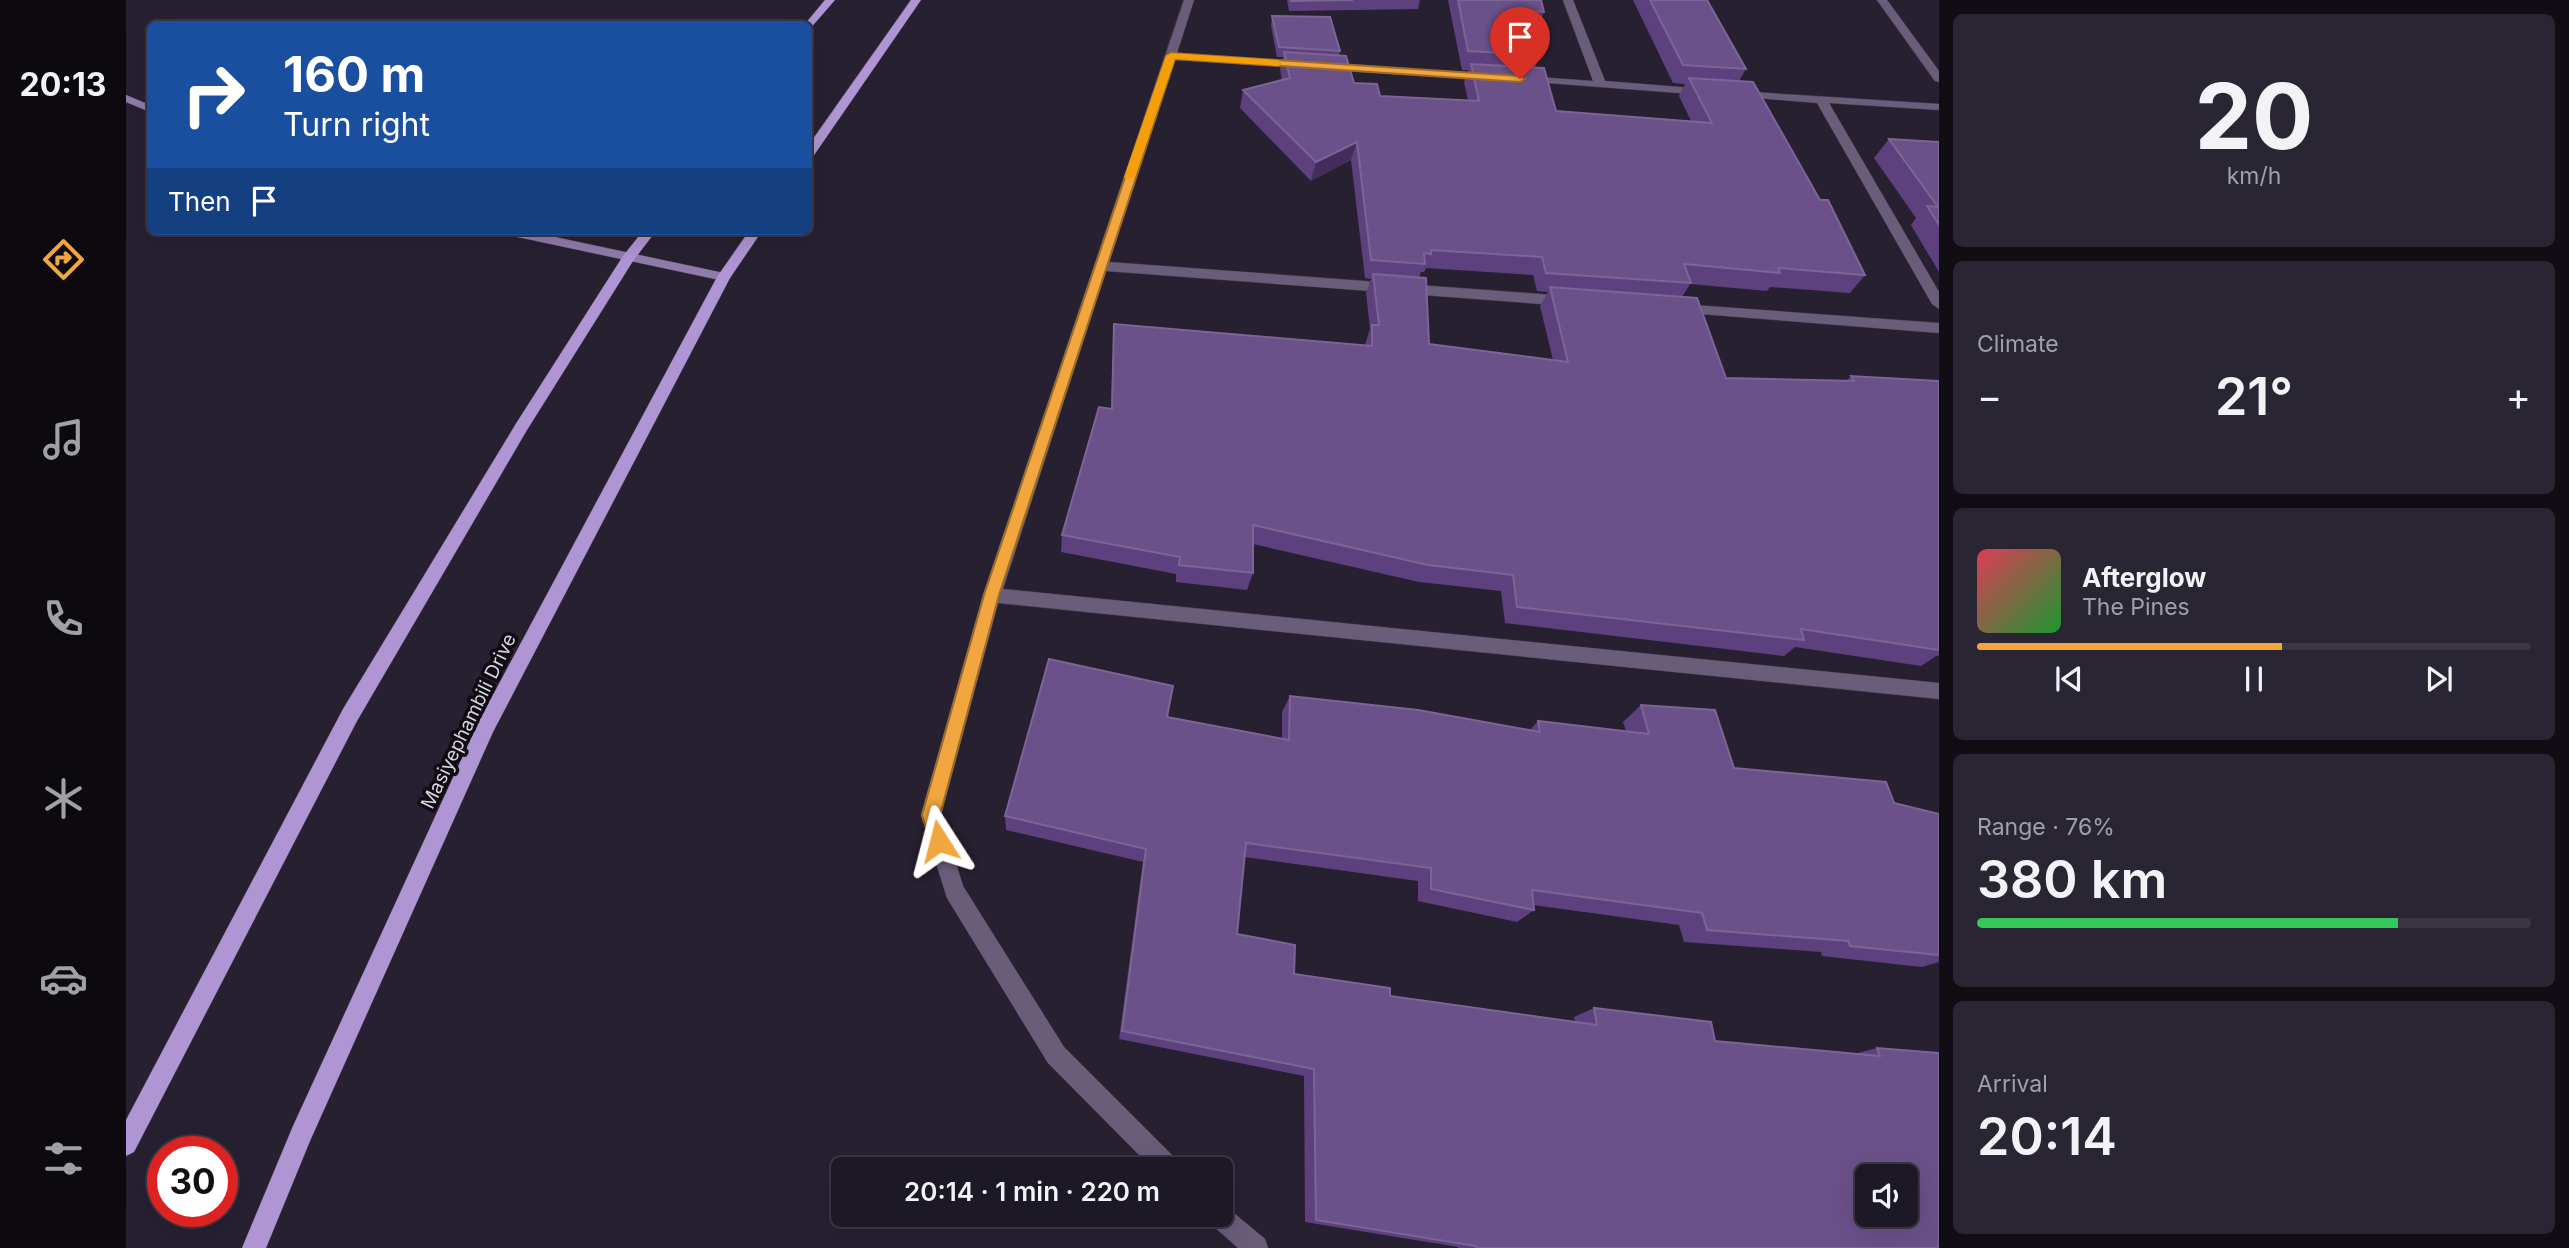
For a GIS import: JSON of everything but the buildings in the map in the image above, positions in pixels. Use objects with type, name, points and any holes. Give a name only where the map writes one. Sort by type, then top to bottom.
[{"type":"main road","points":[[812,23],[830,0]]},
{"type":"main road","points":[[812,149],[916,0]]},
{"type":"main road","points":[[126,1144],[350,715],[523,426],[628,259],[647,235]]},
{"type":"main road","name":"Masiyephambili Drive","points":[[254,1248],[301,1134],[486,727],[724,277],[753,235]]},
{"type":"street","points":[[1158,1157],[1056,1055],[954,891],[931,815],[992,595],[1189,0]]},
{"type":"street","points":[[1568,0],[1600,84]]},
{"type":"street","points":[[1882,0],[1939,79]]},
{"type":"street","points":[[1171,56],[1503,78]]},
{"type":"street","points":[[1517,79],[1939,107]]},
{"type":"street","points":[[126,98],[147,108]]},
{"type":"street","points":[[1821,100],[1939,304]]},
{"type":"street","points":[[525,235],[628,259],[724,277]]},
{"type":"street","points":[[1100,266],[1581,302]]},
{"type":"street","points":[[1664,308],[1939,328]]},
{"type":"street","points":[[992,595],[1939,691]]},
{"type":"street","points":[[1233,1227],[1256,1248]]},
{"type":"slow traffic","points":[[1130,177],[1171,56],[1278,63]]},
{"type":"route","points":[[939,841],[931,815],[992,595],[1171,56],[1520,79]]}]
